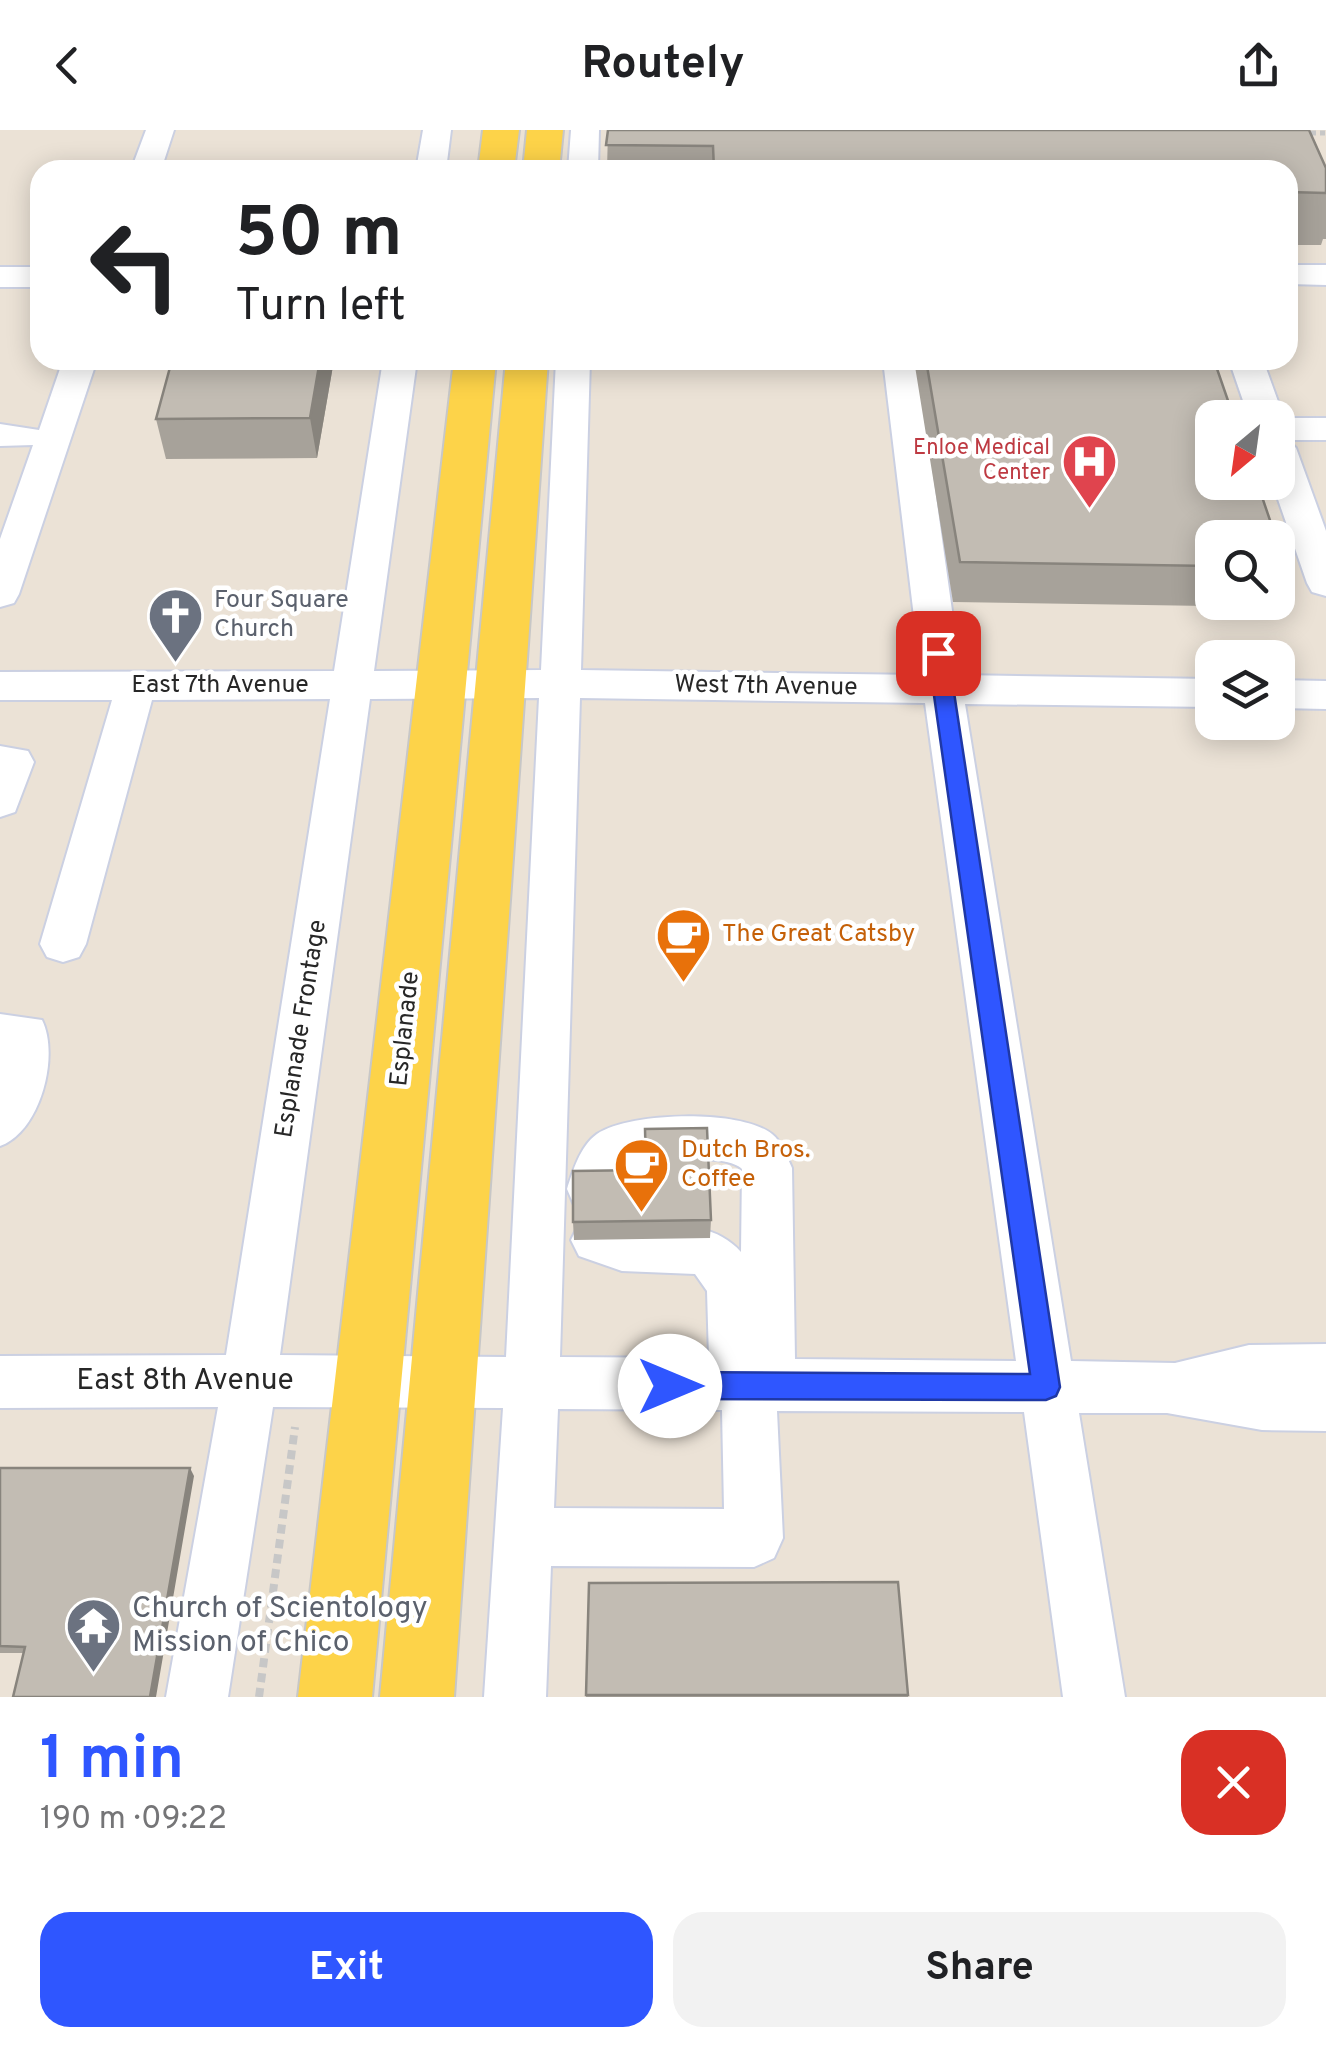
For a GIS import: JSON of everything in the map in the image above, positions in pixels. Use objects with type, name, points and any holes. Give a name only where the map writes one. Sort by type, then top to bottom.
[{"type":"main road","points":[[497,160],[501,130]]},
{"type":"main road","points":[[542,160],[544,130]]},
{"type":"main road","name":"Esplanade","points":[[335,1697],[474,370]]},
{"type":"main road","points":[[417,1697],[441,1384],[531,684],[527,370]]},
{"type":"street","points":[[150,160],[160,130]]},
{"type":"street","points":[[432,160],[437,130]]},
{"type":"street","points":[[584,160],[585,130]]},
{"type":"street","points":[[1298,275],[1326,276]]},
{"type":"street","points":[[0,277],[30,277]]},
{"type":"street","points":[[0,594],[10,536],[76,370]]},
{"type":"street","name":"Esplanade Frontage","points":[[198,1697],[250,1379],[399,370]]},
{"type":"street","points":[[515,1697],[532,1385],[531,684],[572,370]]},
{"type":"street","points":[[901,370],[943,690],[1094,1697]]},
{"type":"street","points":[[1249,370],[1260,400]]},
{"type":"street","points":[[1295,429],[1326,429]]},
{"type":"street","points":[[1295,496],[1326,583]]},
{"type":"street","name":"East 7th Avenue","points":[[0,686],[440,685]]},
{"type":"street","name":"West 7th Avenue","points":[[440,685],[1195,694]]},
{"type":"street","points":[[62,944],[136,686]]},
{"type":"street","points":[[1295,694],[1326,695]]},
{"type":"street","points":[[0,762],[13,762],[0,801]]},
{"type":"street","points":[[0,1033],[25,1034],[16,1104],[0,1125]]},
{"type":"street","points":[[524,1537],[754,1538],[751,1386],[767,1168],[762,1156],[748,1145],[728,1142],[641,1140],[618,1146],[602,1162],[592,1189]]},
{"type":"street","points":[[597,1240],[616,1250],[676,1246],[706,1251],[722,1262],[732,1278],[751,1386]]},
{"type":"street","points":[[1168,1386],[1249,1370],[1326,1369]]},
{"type":"street","name":"East 8th Avenue","points":[[0,1382],[250,1379],[370,1384],[1168,1386]]},
{"type":"street","points":[[1168,1386],[1262,1404],[1326,1405]]},
{"type":"path","points":[[1289,133],[1326,133]]},
{"type":"building","points":[[608,130],[1309,130],[1326,168],[1326,193],[1298,192],[1298,160],[714,160],[713,146],[606,145]]},
{"type":"building","points":[[169,370],[318,370],[310,418],[156,419]]},
{"type":"building","name":"Enloe Medical Center","points":[[928,370],[1217,370],[1228,400],[1195,400],[1195,500],[1263,500],[1270,520],[1195,520],[1195,566],[960,562]]},
{"type":"building","name":"Dutch Bros. Coffee","points":[[707,1128],[711,1220],[573,1222],[573,1171],[646,1170],[645,1129]]},
{"type":"building","points":[[0,1468],[190,1468],[150,1697],[13,1697],[25,1647],[0,1646]]},
{"type":"building","points":[[898,1582],[908,1695],[586,1695],[589,1583]]},
{"type":"place","name":"Enloe Medical Center","points":[[1089,510]]},
{"type":"place","name":"Four Square Church","points":[[175,664]]},
{"type":"place","name":"The Great Catsby","points":[[683,984]]},
{"type":"place","name":"Dutch Bros. Coffee","points":[[642,1214]]},
{"type":"place","name":"Church of Scientology Mission of Chico","points":[[93,1675]]},
{"type":"route","points":[[670,1386],[1046,1387],[938,653]]}]
